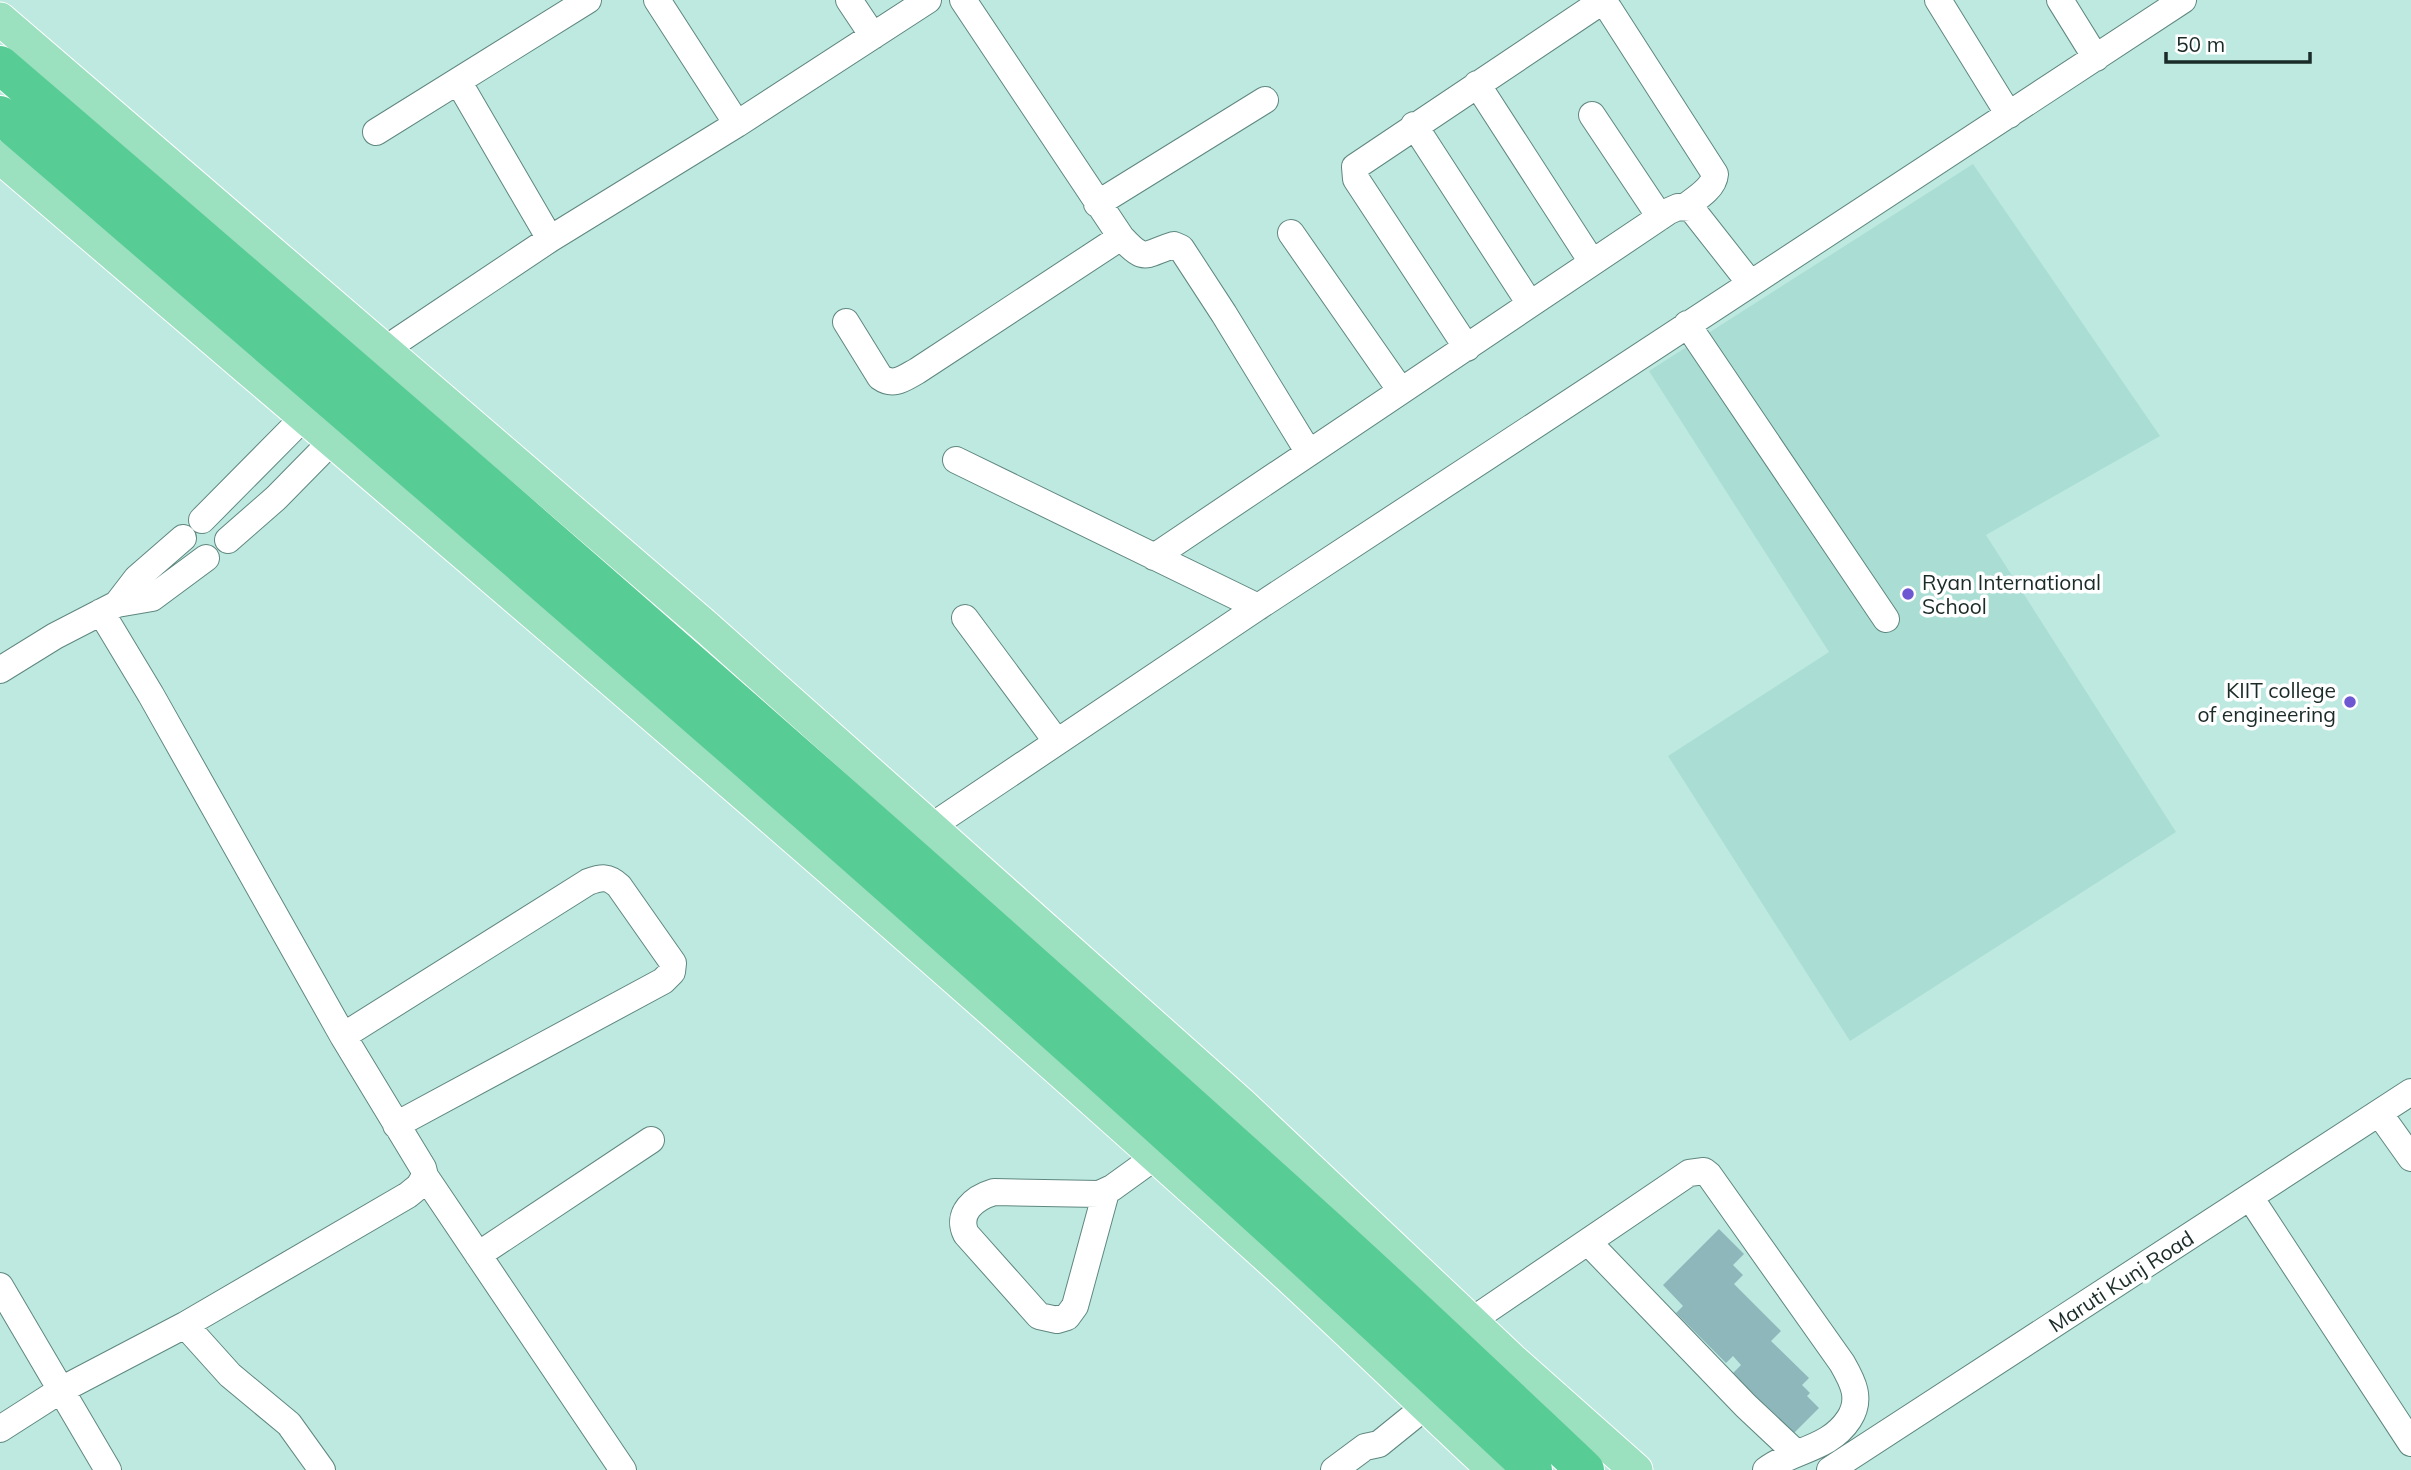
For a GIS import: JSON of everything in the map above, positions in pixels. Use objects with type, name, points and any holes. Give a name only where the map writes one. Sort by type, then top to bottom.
[{"type":"highway","points":[[0,65],[371,361],[907,854],[1315,1218],[1585,1470]]},
{"type":"highway","points":[[0,115],[320,410],[885,882],[1285,1239],[1533,1470]]},
{"type":"main road","points":[[0,19],[371,361],[705,626],[1240,1103],[1471,1321],[1636,1470]]},
{"type":"main road","points":[[0,157],[320,410],[333,440],[719,772],[1155,1157],[1285,1273],[1494,1470]]},
{"type":"street","points":[[376,132],[588,0]]},
{"type":"street","points":[[657,0],[737,124]]},
{"type":"street","points":[[849,0],[873,36]]},
{"type":"street","points":[[371,361],[550,239],[737,124],[928,0]]},
{"type":"street","points":[[963,0],[1121,237],[1131,248],[1144,256],[1174,245],[1181,248],[1231,324],[1309,453]]},
{"type":"street","points":[[1938,0],[2009,115]]},
{"type":"street","points":[[2060,0],[2096,58]]},
{"type":"street","points":[[929,828],[1258,607],[2183,0]]},
{"type":"street","points":[[1154,557],[1467,348],[1660,216],[1686,206],[1711,184],[1715,174],[1606,5],[1602,3],[1355,167],[1356,178],[1467,348]]},
{"type":"street","points":[[458,81],[550,239]]},
{"type":"street","points":[[1477,84],[1592,262]]},
{"type":"street","points":[[1097,204],[1265,100]]},
{"type":"street","points":[[1592,116],[1660,216]]},
{"type":"street","points":[[1415,125],[1530,304]]},
{"type":"street","points":[[1686,206],[1694,211],[1750,283]]},
{"type":"street","points":[[1291,233],[1401,391]]},
{"type":"street","points":[[846,322],[880,377],[894,382],[917,371],[1121,237]]},
{"type":"street","points":[[1688,324],[1886,619]]},
{"type":"street","points":[[202,520],[320,410]]},
{"type":"street","points":[[228,540],[276,498],[333,440]]},
{"type":"street","points":[[957,460],[1258,607]]},
{"type":"street","points":[[109,608],[136,578],[183,538]]},
{"type":"street","points":[[0,670],[55,636],[109,608],[152,598],[206,558]]},
{"type":"street","points":[[109,608],[151,695],[425,1176],[623,1470]]},
{"type":"street","points":[[965,618],[1057,742]]},
{"type":"street","points":[[343,1036],[588,882],[599,878],[612,879],[619,886],[673,963],[672,972],[663,981],[396,1125]]},
{"type":"street","name":"Maruti Kunj Road","points":[[1830,1470],[2411,1092]]},
{"type":"street","points":[[2379,1113],[2411,1158]]},
{"type":"street","points":[[478,1255],[650,1140]]},
{"type":"street","points":[[1106,1192],[1075,1306],[1067,1317],[1057,1320],[1039,1316],[966,1234],[961,1224],[964,1215],[976,1200],[994,1192],[1106,1192],[1155,1157]]},
{"type":"street","points":[[1471,1321],[1689,1173],[1698,1170],[1709,1175],[1842,1363],[1855,1388],[1854,1410],[1839,1432],[1821,1445],[1785,1457],[1766,1470]]},
{"type":"street","points":[[0,1429],[61,1390],[185,1325],[408,1195],[419,1186],[425,1176]]},
{"type":"street","points":[[2250,1197],[2411,1443]]},
{"type":"street","points":[[1588,1242],[1746,1406],[1796,1453]]},
{"type":"street","points":[[0,1286],[108,1470]]},
{"type":"street","points":[[185,1325],[230,1375],[289,1424],[322,1470]]},
{"type":"street","points":[[1335,1470],[1364,1447],[1379,1444],[1426,1406]]},
{"type":"street","points":[[1361,1470],[1375,1459],[1379,1444]]},
{"type":"shaded area","name":"Ryan International School","points":[[1973,164],[2160,436],[1986,535],[2176,832],[1850,1041],[1668,756],[1829,652],[1649,371]]},
{"type":"building","points":[[1719,1229],[1744,1254],[1733,1265],[1743,1275],[1734,1284],[1781,1331],[1771,1341],[1809,1378],[1802,1385],[1810,1393],[1807,1396],[1819,1408],[1793,1434],[1775,1415],[1767,1422],[1728,1378],[1741,1365],[1733,1356],[1726,1363],[1676,1313],[1683,1306],[1663,1285]]},
{"type":"place","name":"Ryan International School","points":[[1908,594]]},
{"type":"place","name":"KIIT college of engineering","points":[[2350,702]]}]
